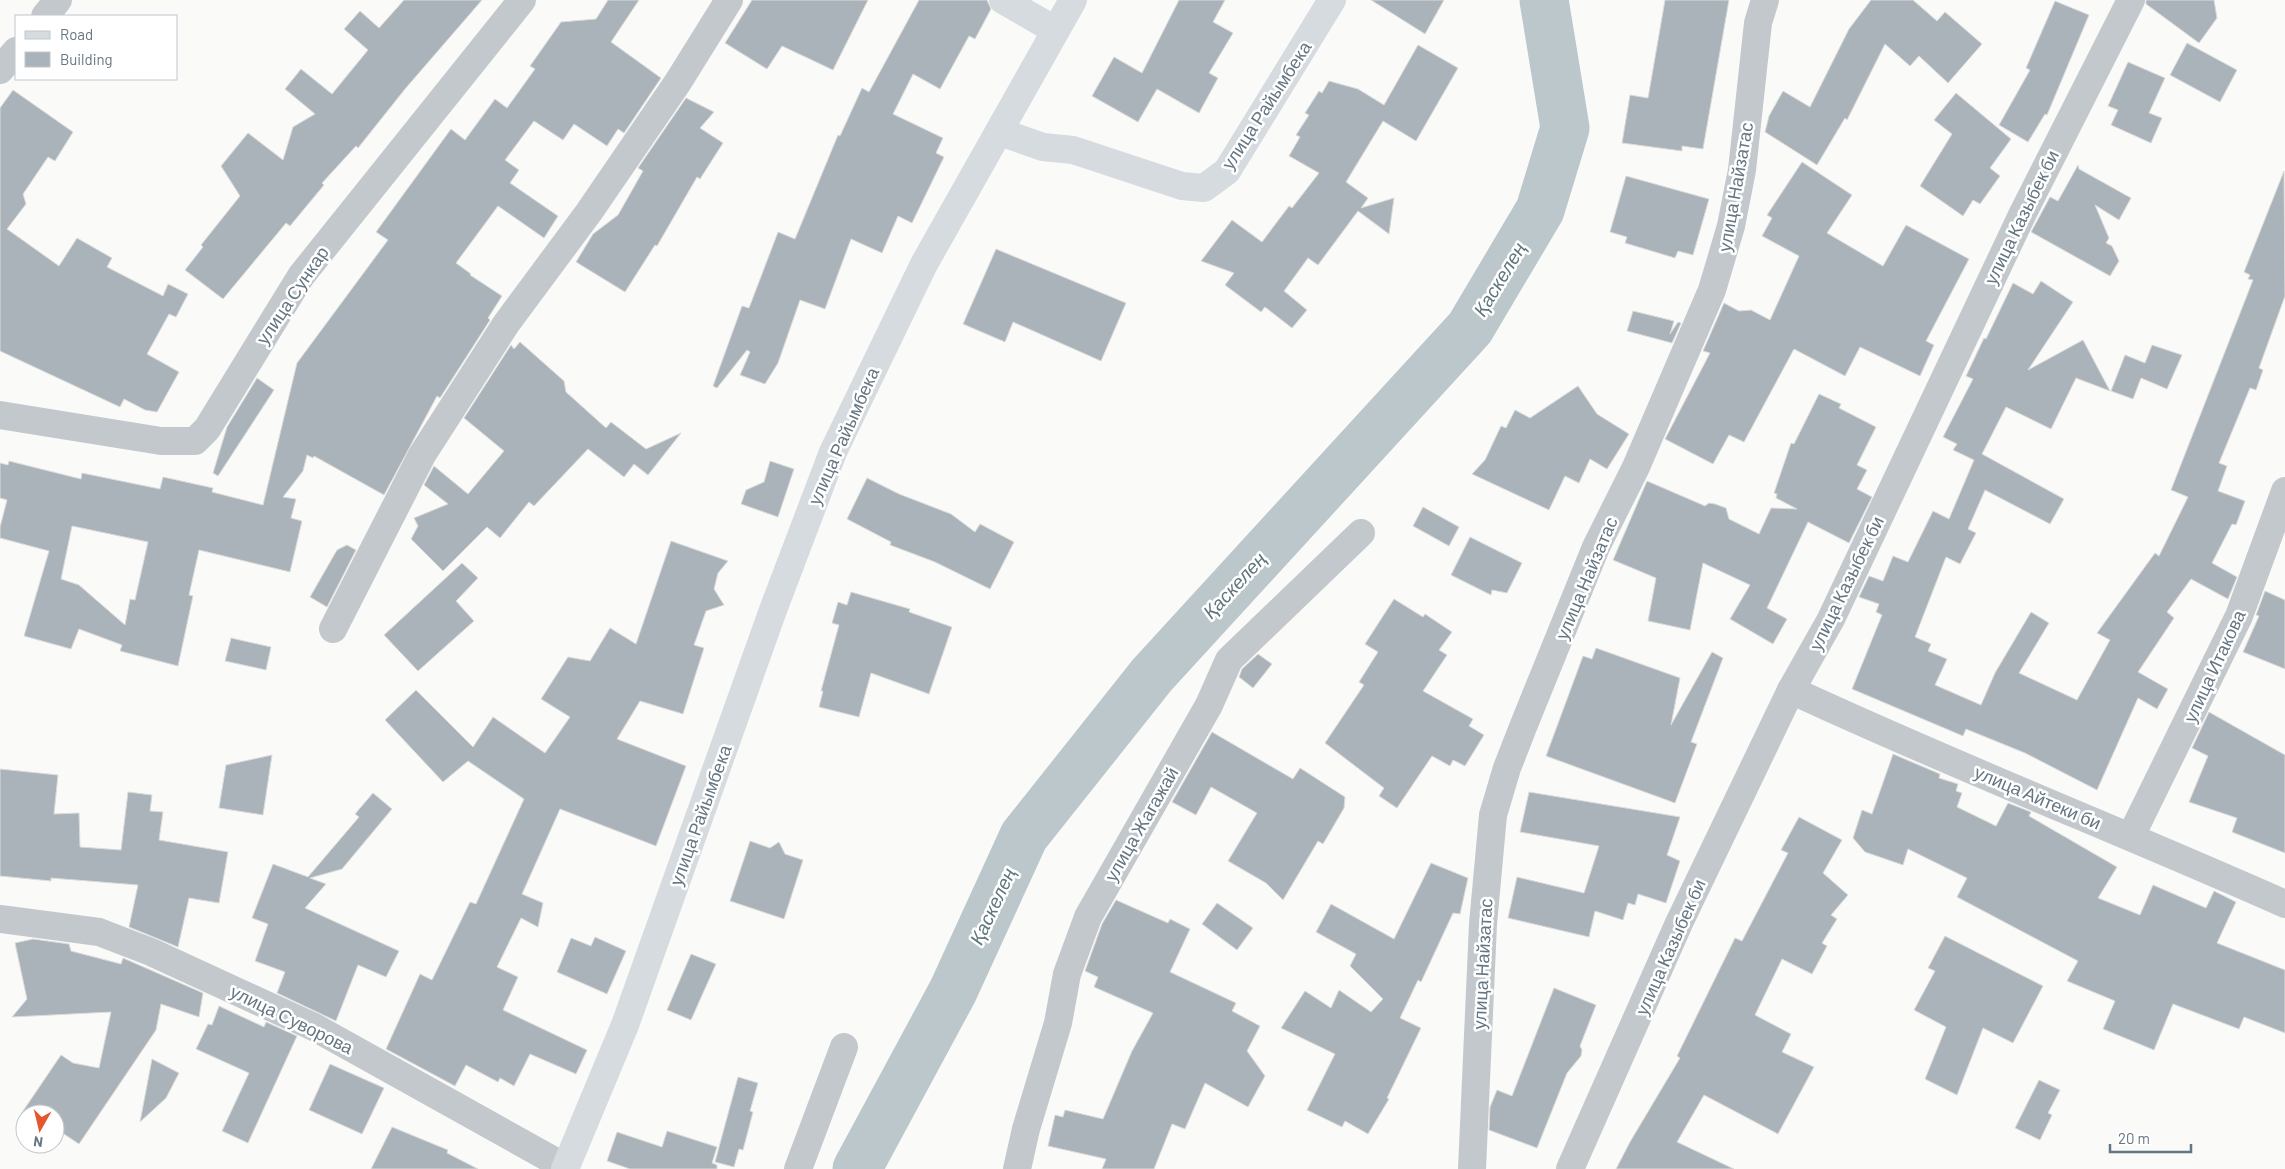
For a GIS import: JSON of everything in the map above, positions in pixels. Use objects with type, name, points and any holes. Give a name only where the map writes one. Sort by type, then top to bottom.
[{"type":"street","points":[[46,15],[58,0]]},
{"type":"street","name":"улица Сункар","points":[[0,415],[160,442],[195,441],[207,429],[301,276],[522,0]]},
{"type":"street","points":[[333,629],[422,455],[506,324],[589,212],[678,82],[729,0]]},
{"type":"street","points":[[1003,0],[1055,30]]},
{"type":"street","points":[[1000,132],[1073,0]]},
{"type":"street","name":"улица Райымбека","points":[[565,1168],[625,1024],[773,610],[833,452],[924,264],[1000,132],[1043,147],[1073,150],[1182,186],[1204,188],[1227,171],[1332,0]]},
{"type":"street","name":"улица Найзатас","points":[[1472,1169],[1483,924],[1494,815],[1507,768],[1522,727],[1596,547],[1636,467],[1712,290],[1731,226],[1742,170],[1758,23],[1765,0]]},
{"type":"street","name":"улица Казыбек би","points":[[1570,1169],[1679,923],[1791,690],[1831,619],[2023,213],[2131,0]]},
{"type":"street","points":[[0,70],[15,52]]},
{"type":"street","name":"улица Итакова","points":[[2131,836],[2239,616],[2285,491]]},
{"type":"street","name":"улица Жагажай","points":[[1018,1169],[1026,1129],[1058,1023],[1067,974],[1088,917],[1209,705],[1228,660],[1361,533]]},
{"type":"street","name":"улица Айтеки би","points":[[1791,690],[1882,732],[2131,836],[2285,904]]},
{"type":"street","name":"улица Суворова","points":[[0,919],[99,932],[151,952],[314,1027],[565,1168]]},
{"type":"street","points":[[798,1169],[844,1047]]},
{"type":"building","points":[[404,0],[482,0],[405,89],[358,148],[356,146],[322,183],[324,185],[290,226],[286,223],[223,299],[185,270],[203,247],[201,245],[240,196],[221,166],[248,133],[283,160],[293,127],[315,114],[285,89],[301,69],[332,94],[368,50],[344,29],[360,11],[379,28]]},
{"type":"building","points":[[608,0],[639,0],[611,42],[661,78],[624,133],[618,129],[607,146],[574,124],[563,140],[534,121],[505,160],[519,170],[510,183],[558,216],[544,238],[498,206],[456,263],[470,275],[502,296],[488,318],[490,320],[440,398],[437,396],[384,495],[314,456],[313,458],[307,455],[303,471],[283,497],[296,499],[291,518],[302,521],[290,572],[199,550],[189,595],[193,596],[178,666],[120,651],[122,645],[79,629],[71,649],[24,636],[49,551],[0,538],[0,527],[7,500],[0,498],[0,463],[8,465],[9,461],[81,479],[82,473],[160,489],[163,477],[213,488],[212,492],[263,505],[297,363],[388,240],[376,232],[451,129],[465,140],[495,99],[507,108],[535,69],[530,66],[561,22],[596,19]],"holes":[[[72,526],[148,542],[135,600],[130,599],[125,625],[79,585],[61,579]]]},
{"type":"building","points":[[752,0],[868,0],[833,70],[782,46],[767,69],[725,43]]},
{"type":"building","points":[[919,0],[987,0],[991,9],[975,39],[969,36],[940,89],[913,74],[893,114],[943,138],[936,153],[944,157],[912,223],[898,216],[882,253],[851,239],[825,309],[800,300],[778,363],[765,384],[740,375],[750,352],[747,350],[717,388],[713,386],[742,306],[749,308],[778,232],[795,239],[838,135],[840,136],[862,88],[869,92]]},
{"type":"building","points":[[1179,0],[1225,0],[1213,22],[1233,33],[1209,73],[1218,78],[1199,113],[1157,89],[1138,122],[1092,96],[1114,57],[1142,73]]},
{"type":"building","points":[[1371,0],[1444,0],[1425,34]]},
{"type":"building","points":[[1665,0],[1729,0],[1703,149],[1682,146],[1682,151],[1622,143],[1630,95],[1648,98]]},
{"type":"building","points":[[1871,0],[1913,0],[1937,21],[1945,12],[1982,44],[1948,83],[1919,56],[1910,66],[1885,44],[1847,120],[1845,118],[1817,165],[1765,132],[1769,116],[1783,91],[1810,107],[1849,29]]},
{"type":"building","points":[[2146,0],[2214,0],[2217,18],[2199,43],[2146,4]]},
{"type":"building","points":[[2055,1],[2089,15],[2047,115],[2045,114],[2028,142],[1999,125],[2030,70],[2026,68]]},
{"type":"building","points":[[2187,43],[2237,70],[2220,102],[2170,75]]},
{"type":"building","points":[[1418,45],[1458,68],[1416,141],[1383,121],[1346,182],[1368,198],[1361,208],[1394,198],[1389,234],[1358,211],[1318,265],[1308,258],[1284,291],[1307,310],[1292,328],[1265,307],[1261,312],[1225,285],[1234,273],[1201,261],[1232,220],[1262,242],[1289,206],[1292,208],[1319,173],[1289,156],[1300,137],[1296,135],[1309,115],[1305,113],[1319,91],[1322,93],[1329,81],[1358,89],[1384,105]]},
{"type":"building","points":[[2128,62],[2165,78],[2149,113],[2162,118],[2151,143],[2111,125],[2118,110],[2108,106]]},
{"type":"building","points":[[13,90],[73,132],[55,161],[48,157],[23,194],[26,204],[7,229],[59,266],[77,238],[112,258],[107,267],[163,296],[168,284],[188,294],[176,317],[169,314],[147,354],[179,372],[157,412],[145,410],[124,399],[120,407],[0,351],[0,108]]},
{"type":"building","points":[[1956,93],[2011,139],[1990,168],[2000,176],[1980,204],[1973,200],[1963,216],[1920,186],[1952,134],[1934,120]]},
{"type":"building","points":[[686,98],[714,112],[700,128],[723,143],[700,179],[697,177],[657,246],[655,245],[625,292],[576,262],[593,234],[618,215],[643,171],[638,168]]},
{"type":"building","points":[[1802,162],[1852,195],[1827,233],[1883,266],[1906,225],[1969,259],[1926,341],[1934,345],[1920,376],[1860,347],[1845,376],[1794,349],[1744,442],[1729,435],[1713,464],[1665,439],[1710,353],[1703,351],[1724,303],[1739,311],[1751,310],[1770,320],[1799,256],[1762,236],[1772,218],[1767,215]]},
{"type":"building","points":[[2078,165],[2079,169],[2131,198],[2119,220],[2095,205],[2109,238],[2106,243],[2112,246],[2119,261],[2110,276],[2031,232],[2050,197],[2058,201]]},
{"type":"building","points":[[2284,171],[2285,296],[2259,368],[2263,370],[2256,390],[2250,388],[2219,463],[2227,466],[2218,491],[2245,501],[2236,525],[2232,524],[2212,563],[2237,577],[2228,599],[2191,579],[2167,612],[2174,618],[2138,672],[2168,689],[2157,709],[2138,698],[2097,790],[2025,753],[1966,729],[1963,736],[1852,689],[1882,615],[1876,612],[1879,604],[1859,597],[1869,576],[1883,581],[1893,556],[1908,562],[1933,511],[1949,519],[1974,460],[1953,450],[1957,444],[1943,437],[1973,379],[1966,376],[2013,283],[2033,294],[2041,281],[2073,302],[2028,370],[2083,340],[2110,391],[2076,378],[2051,429],[2006,407],[1982,454],[2064,499],[2050,524],[1985,490],[1968,529],[1976,533],[1960,564],[1946,557],[1915,637],[1931,644],[1928,651],[1947,659],[1935,685],[1981,705],[1995,673],[2031,612],[2049,623],[2019,673],[2077,700],[2110,640],[2097,633],[2155,553],[2159,556],[2188,497],[2171,490],[2253,280],[2248,279],[2250,275],[2244,272]]},
{"type":"building","points":[[1626,176],[1709,199],[1693,255],[1678,251],[1675,258],[1625,243],[1627,237],[1610,232]]},
{"type":"building","points":[[996,249],[1126,303],[1101,361],[1013,322],[1005,342],[963,324]]},
{"type":"building","points":[[1633,311],[1674,321],[1670,334],[1678,322],[1681,323],[1672,343],[1627,331]]},
{"type":"building","points":[[520,342],[564,381],[566,392],[606,428],[611,422],[646,449],[681,433],[648,475],[634,464],[624,477],[588,449],[534,506],[529,502],[500,538],[487,527],[443,571],[411,539],[418,526],[414,518],[448,504],[424,485],[434,466],[468,494],[504,451],[464,418],[511,345],[514,349]]},
{"type":"building","points":[[2152,345],[2182,355],[2167,389],[2141,378],[2133,399],[2111,391],[2125,355],[2145,363]]},
{"type":"building","points":[[257,378],[274,390],[218,476],[213,473],[227,427]]},
{"type":"building","points":[[1578,386],[1597,414],[1629,434],[1607,469],[1590,459],[1579,483],[1565,476],[1549,510],[1472,474],[1485,460],[1501,426],[1506,428],[1515,410],[1530,418]]},
{"type":"building","points":[[1819,394],[1841,404],[1839,408],[1876,427],[1857,465],[1867,470],[1857,489],[1872,497],[1849,543],[1808,522],[1767,608],[1787,619],[1773,644],[1730,619],[1750,585],[1703,563],[1690,630],[1648,621],[1656,578],[1613,560],[1647,481],[1705,506],[1709,503],[1726,508],[1729,519],[1759,534],[1771,508],[1797,509],[1776,498],[1777,494],[1774,493],[1791,443],[1794,444]]},
{"type":"building","points":[[770,461],[794,469],[778,517],[741,504],[746,490],[764,482]]},
{"type":"building","points":[[867,478],[899,494],[951,514],[975,532],[980,524],[1014,542],[990,589],[935,562],[890,545],[891,542],[847,519]]},
{"type":"building","points":[[1423,507],[1459,527],[1449,546],[1413,526]]},
{"type":"building","points":[[1470,537],[1522,563],[1507,593],[1492,590],[1491,595],[1451,575]]},
{"type":"building","points":[[671,541],[728,561],[718,573],[714,589],[724,605],[706,611],[694,645],[704,648],[683,714],[640,701],[617,739],[686,766],[656,846],[560,809],[522,894],[543,903],[538,927],[521,918],[497,967],[518,977],[503,1010],[587,1050],[576,1074],[530,1054],[514,1086],[500,1078],[498,1082],[466,1065],[455,1086],[386,1049],[420,974],[432,980],[470,902],[476,904],[524,799],[468,761],[443,782],[385,720],[416,690],[473,747],[493,717],[545,753],[570,717],[541,699],[568,657],[590,661],[610,628],[636,644]]},
{"type":"building","points":[[347,545],[356,550],[327,607],[310,597],[337,550]]},
{"type":"building","points":[[462,563],[478,578],[456,601],[474,621],[418,671],[384,635]]},
{"type":"building","points":[[2265,591],[2285,600],[2285,669],[2243,652],[2259,616],[2256,615]]},
{"type":"building","points":[[851,592],[910,609],[909,612],[952,627],[929,694],[871,673],[859,717],[819,707],[823,691],[821,691],[839,625],[832,623],[838,602],[847,605]]},
{"type":"building","points":[[1394,599],[1423,617],[1425,614],[1452,632],[1439,650],[1447,655],[1423,691],[1473,719],[1469,726],[1484,735],[1465,766],[1453,760],[1450,766],[1432,756],[1397,808],[1379,796],[1384,788],[1325,743],[1364,685],[1359,682],[1378,652],[1365,644]]},
{"type":"building","points":[[231,638],[271,647],[266,670],[225,661]]},
{"type":"building","points":[[1596,648],[1680,678],[1671,725],[1712,652],[1723,658],[1691,742],[1697,744],[1675,803],[1546,756],[1583,656],[1592,659]]},
{"type":"building","points":[[1258,654],[1272,664],[1253,688],[1239,677],[1242,669]]},
{"type":"building","points":[[2209,712],[2285,755],[2285,853],[2232,832],[2237,818],[2189,802],[2208,756],[2192,748]]},
{"type":"building","points":[[1212,732],[1293,779],[1300,768],[1345,797],[1344,808],[1323,844],[1318,841],[1283,900],[1266,883],[1228,861],[1257,813],[1211,787],[1196,815],[1172,802]]},
{"type":"building","points":[[1893,754],[1940,774],[1939,778],[1958,784],[1956,791],[1962,793],[1957,807],[1996,826],[2008,803],[2031,812],[2029,816],[2117,867],[2098,898],[2140,915],[2153,885],[2206,908],[2214,891],[2236,902],[2217,943],[2285,970],[2285,1033],[2244,1017],[2239,1029],[2173,1004],[2154,1050],[2103,1029],[2115,1001],[2067,981],[2078,961],[1957,897],[1967,878],[1908,849],[1903,865],[1865,852],[1853,838],[1862,810],[1872,814]]},
{"type":"building","points":[[272,755],[263,815],[219,808],[226,765]]},
{"type":"building","points":[[0,769],[58,775],[54,814],[79,813],[80,847],[121,850],[128,792],[152,795],[150,811],[163,812],[159,840],[228,852],[219,903],[189,898],[178,947],[129,927],[138,885],[51,878],[51,881],[0,876]]},
{"type":"building","points":[[1529,792],[1680,817],[1667,855],[1680,861],[1666,903],[1638,894],[1635,905],[1628,903],[1623,920],[1595,911],[1589,937],[1508,918],[1517,877],[1584,893],[1599,846],[1520,832]]},
{"type":"building","points":[[373,793],[392,809],[342,869],[310,878],[326,884],[305,908],[399,951],[386,977],[358,965],[336,1021],[277,993],[285,972],[255,961],[268,924],[252,918],[273,864],[308,877],[359,817],[355,814]]},
{"type":"building","points":[[1799,817],[1842,840],[1823,873],[1848,895],[1831,915],[1837,919],[1822,943],[1827,946],[1812,974],[1782,959],[1755,1015],[1791,1034],[1782,1052],[1814,1067],[1778,1134],[1704,1095],[1677,1142],[1734,1169],[1616,1169],[1680,1058],[1677,1056],[1735,938],[1742,941],[1788,853],[1781,850]]},
{"type":"building","points":[[750,841],[770,848],[779,842],[785,854],[803,860],[784,919],[730,901]]},
{"type":"building","points":[[1431,863],[1468,878],[1460,914],[1453,913],[1421,982],[1418,980],[1400,1018],[1421,1028],[1387,1098],[1389,1099],[1368,1134],[1345,1121],[1342,1127],[1307,1110],[1335,1054],[1281,1028],[1305,991],[1331,1008],[1339,990],[1371,1012],[1383,999],[1350,966],[1356,954],[1316,932],[1331,904],[1394,939]]},
{"type":"building","points":[[1116,900],[1168,923],[1170,919],[1190,929],[1170,972],[1236,1003],[1232,1011],[1260,1026],[1247,1051],[1265,1076],[1248,1107],[1205,1083],[1185,1129],[1172,1124],[1154,1169],[1102,1169],[1106,1159],[1048,1146],[1055,1115],[1063,1117],[1065,1110],[1103,1119],[1132,1051],[1153,1013],[1094,987],[1098,977],[1085,971],[1102,924]]},
{"type":"building","points":[[1217,903],[1253,928],[1237,950],[1202,924]]},
{"type":"building","points":[[1945,936],[2043,986],[2013,1043],[1983,1028],[1957,1095],[1925,1079],[1946,1027],[1914,1010],[1935,971],[1928,968]]},
{"type":"building","points":[[595,937],[626,951],[607,994],[557,972],[571,938],[591,946]]},
{"type":"building","points":[[33,939],[69,944],[71,951],[121,964],[123,958],[203,993],[199,1017],[161,1004],[156,1030],[79,1144],[65,1135],[65,1104],[28,1104],[61,1055],[73,1063],[99,1068],[111,1012],[12,1017],[27,999],[15,943]]},
{"type":"building","points":[[691,954],[716,964],[691,1020],[667,1010]]},
{"type":"building","points":[[1554,988],[1596,1005],[1580,1046],[1582,1050],[1581,1056],[1567,1073],[1537,1148],[1489,1130],[1490,1107],[1497,1090],[1512,1096]]},
{"type":"building","points":[[219,1006],[264,1027],[266,1022],[297,1036],[248,1143],[222,1131],[249,1073],[196,1049],[208,1024],[212,1025]]},
{"type":"building","points":[[152,1059],[179,1073],[166,1098],[140,1122]]},
{"type":"building","points":[[330,1064],[384,1088],[362,1134],[309,1110]]},
{"type":"building","points":[[738,1077],[758,1083],[750,1111],[753,1112],[743,1150],[739,1149],[734,1167],[715,1162]]},
{"type":"building","points":[[2039,1080],[2060,1090],[2048,1113],[2052,1115],[2040,1140],[2015,1128]]},
{"type":"building","points":[[392,1127],[448,1150],[447,1153],[478,1169],[371,1169]]},
{"type":"building","points":[[667,1131],[717,1147],[712,1163],[717,1165],[717,1169],[630,1169],[607,1161],[617,1132],[662,1147]]},
{"type":"waterway","name":"Қаскелең","points":[[857,1169],[953,991],[1024,836],[1152,675],[1470,328],[1540,210],[1565,128],[1544,0]]}]
